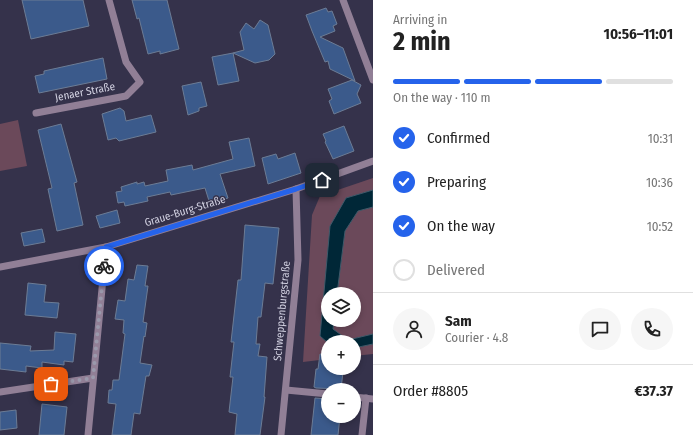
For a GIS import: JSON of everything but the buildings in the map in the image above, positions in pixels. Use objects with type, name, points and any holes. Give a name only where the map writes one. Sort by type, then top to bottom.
[{"type":"street","name":"Jenaer Straße","points":[[36,113],[126,96],[140,82],[126,62],[109,0]]},
{"type":"street","points":[[343,0],[373,80]]},
{"type":"street","name":"Graue-Burg-Straße","points":[[0,267],[106,247],[296,189],[373,161]]},
{"type":"street","name":"Schweppenburgstraße","points":[[281,435],[298,260],[296,189]]},
{"type":"street","points":[[88,435],[106,247]]},
{"type":"street","points":[[0,392],[93,378]]},
{"type":"street","points":[[286,390],[321,393]]},
{"type":"street","points":[[362,435],[369,398]]},
{"type":"shaded area","points":[[18,120],[27,166],[0,171],[0,124]]},
{"type":"shaded area","points":[[373,178],[373,190],[346,198],[329,287],[321,287],[321,360],[303,362],[312,215],[320,196]]},
{"type":"shaded area","points":[[373,207],[373,334],[361,337],[361,335],[341,335],[332,329],[332,327],[361,327],[361,287],[338,287],[345,231],[358,211]]},
{"type":"shaded area","points":[[373,344],[373,354],[361,355],[361,347]]},
{"type":"water","points":[[373,190],[373,207],[358,211],[345,231],[338,287],[324,287],[330,226],[346,198]]},
{"type":"water","points":[[321,325],[321,327],[333,327],[333,329],[341,335],[321,335],[321,337],[320,336]]},
{"type":"water","points":[[373,334],[373,344],[361,347],[361,337]]},
{"type":"way so far","points":[[51,384],[93,378],[104,266]]},
{"type":"route","points":[[104,266],[106,247],[322,180]]}]
